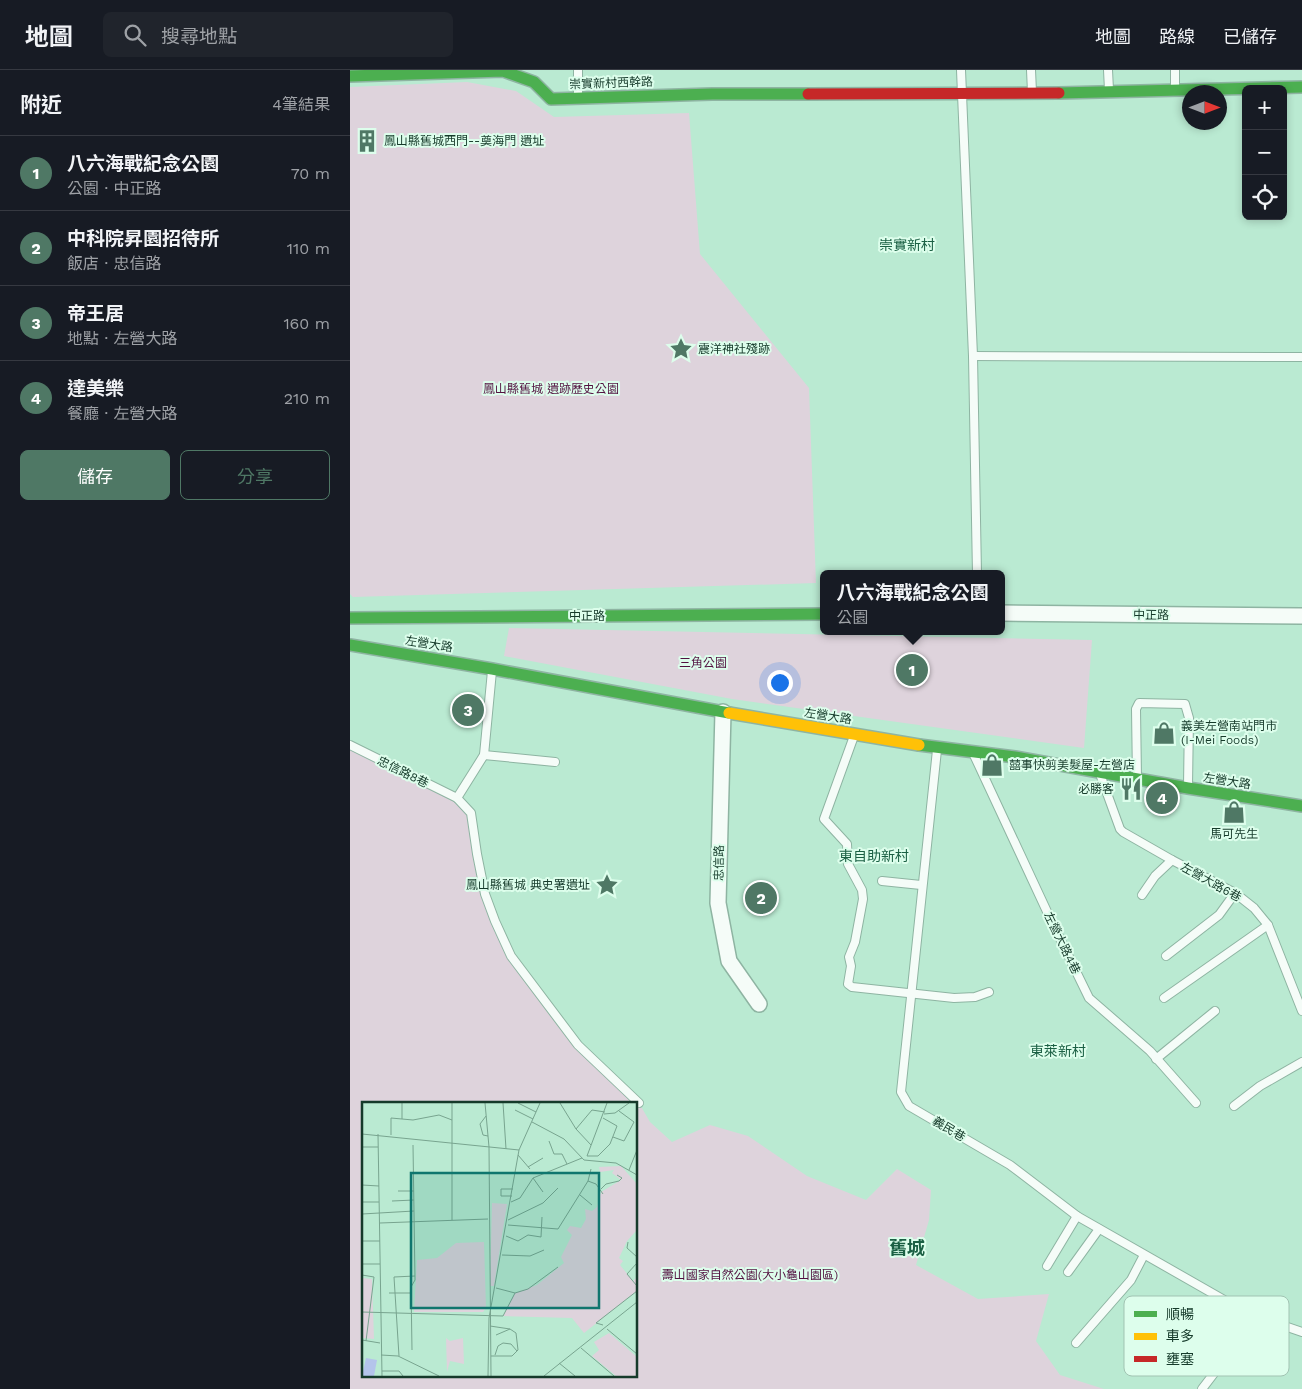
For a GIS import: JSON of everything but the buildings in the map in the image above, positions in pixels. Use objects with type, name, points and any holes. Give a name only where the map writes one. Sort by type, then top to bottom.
[{"type":"street","name":"崇實新村西幹路","points":[[350,76],[503,71],[534,82],[551,98],[712,94],[1032,94],[1302,87]]},
{"type":"street","name":"中正路","points":[[350,618],[820,614]]},
{"type":"street","name":"中正路","points":[[1005,614],[1302,616]]},
{"type":"street","name":"左營大路","points":[[350,645],[723,712],[1302,806]]},
{"type":"street","name":"忠信路","points":[[723,712],[718,903],[729,961],[759,1004]]},
{"type":"lane","points":[[578,70],[578,98]]},
{"type":"lane","points":[[961,70],[973,356],[977,570]]},
{"type":"lane","points":[[1031,70],[1032,94]]},
{"type":"lane","points":[[1108,70],[1109,92]]},
{"type":"lane","points":[[1175,70],[1175,90]]},
{"type":"lane","points":[[973,356],[1302,357]]},
{"type":"lane","points":[[457,798],[484,755],[492,669]]},
{"type":"lane","points":[[1137,779],[1136,709],[1139,702],[1185,704],[1189,718],[1188,788]]},
{"type":"lane","points":[[855,734],[824,819],[847,844],[848,864],[862,890],[863,899],[860,922],[849,957],[851,966],[848,984],[852,987],[954,998],[974,997],[989,992]]},
{"type":"lane","name":"忠信路8巷","points":[[350,745],[457,798],[471,813],[476,854],[485,894],[494,921],[511,956],[578,1045],[638,1102]]},
{"type":"lane","name":"義民巷","points":[[937,748],[901,1092],[906,1102],[1010,1165],[1077,1216],[1217,1296]]},
{"type":"lane","name":"左營大路4巷","points":[[972,751],[1089,998],[1156,1059],[1196,1103]]},
{"type":"lane","points":[[484,755],[555,762]]},
{"type":"lane","name":"左營大路6巷","points":[[1099,772],[1120,828],[1172,860],[1235,893],[1254,908],[1268,925],[1302,1011]]},
{"type":"lane","points":[[1142,895],[1155,876],[1172,860]]},
{"type":"lane","points":[[882,881],[922,885]]},
{"type":"lane","points":[[1166,956],[1219,915],[1235,893]]},
{"type":"lane","points":[[1164,998],[1268,925]]},
{"type":"lane","points":[[1156,1059],[1216,1012]]},
{"type":"lane","points":[[1234,1106],[1260,1086],[1302,1062]]},
{"type":"lane","points":[[1047,1266],[1077,1216]]},
{"type":"lane","points":[[1068,1272],[1099,1229]]},
{"type":"lane","points":[[1076,1343],[1131,1280],[1144,1254]]},
{"type":"lane","name":"義民巷","points":[[1289,1328],[1302,1332]]},
{"type":"lane","points":[[1202,1389],[1212,1376]]},
{"type":"green space","name":"鳳山縣舊城 遺跡歷史公園","points":[[467,82],[516,91],[554,117],[689,113],[700,254],[809,388],[816,583],[353,597],[350,594],[350,87]]},
{"type":"green space","name":"三角公園","points":[[509,628],[1092,640],[1084,748],[732,699],[504,656]]},
{"type":"green space","name":"壽山國家自然公園(大小龜山園區)","points":[[350,745],[457,798],[471,813],[485,894],[504,941],[578,1045],[638,1102],[362,1102],[362,1376],[638,1376],[638,1102],[650,1122],[672,1142],[710,1125],[748,1136],[807,1176],[866,1200],[897,1169],[931,1190],[929,1220],[916,1265],[978,1299],[1049,1294],[1036,1341],[1060,1375],[1104,1389],[350,1389]]},
{"type":"traffic: fast","points":[[350,76],[503,71],[534,82],[551,99],[712,94],[808,94]]},
{"type":"traffic: fast","points":[[1059,93],[1302,87]]},
{"type":"traffic: fast","points":[[350,618],[820,614]]},
{"type":"traffic: fast","points":[[350,645],[729,713]]},
{"type":"traffic: fast","points":[[919,745],[1015,757],[1302,806]]},
{"type":"traffic: slow","points":[[729,713],[919,745]]},
{"type":"traffic: jam","points":[[808,94],[1059,93]]},
{"type":"place","name":"鳳山縣舊城西門--奠海門 遺址","points":[[367,141]]},
{"type":"place","name":"震洋神社殘跡","points":[[681,349]]},
{"type":"place","name":"八六海戰紀念公園","points":[[912,670]]},
{"type":"place","name":"帝王居","points":[[468,710]]},
{"type":"place","name":"義美左營南站門市 (I-Mei Foods)","points":[[1164,733]]},
{"type":"place","name":"囍事快剪美髮屋-左營店","points":[[992,765]]},
{"type":"place","name":"必勝客","points":[[1131,789]]},
{"type":"place","name":"達美樂","points":[[1162,798]]},
{"type":"place","name":"馬可先生","points":[[1234,812]]},
{"type":"place","name":"鳳山縣舊城 典史署遺址","points":[[607,885]]},
{"type":"place","name":"中科院昇園招待所","points":[[761,898]]},
{"type":"district","name":"崇實新村","points":[[907,245]]},
{"type":"district","name":"東自助新村","points":[[874,856]]},
{"type":"district","name":"東萊新村","points":[[1058,1051]]},
{"type":"district","name":"舊城","points":[[907,1247]]}]
